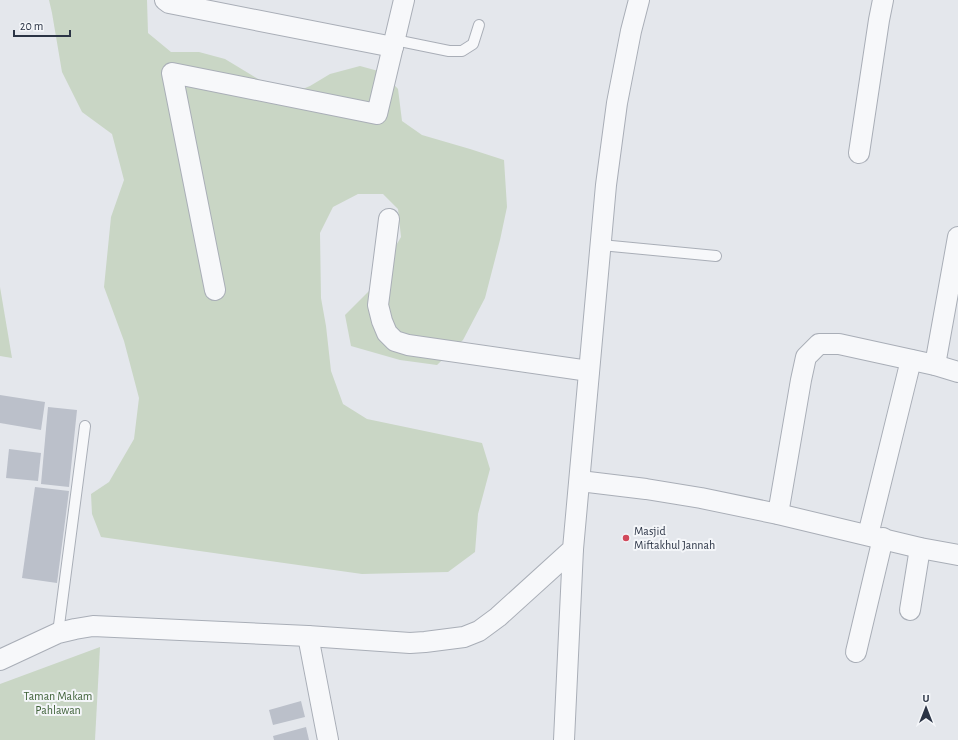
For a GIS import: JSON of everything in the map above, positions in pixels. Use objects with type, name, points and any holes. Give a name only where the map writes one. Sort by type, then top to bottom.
[{"type":"street","points":[[165,0],[169,3],[394,44]]},
{"type":"street","points":[[215,290],[172,73],[377,114],[404,0]]},
{"type":"street","points":[[564,740],[573,549],[606,185],[617,103],[638,0]]},
{"type":"street","points":[[859,153],[883,0]]},
{"type":"street","points":[[389,219],[378,305],[387,333],[395,341],[408,345],[589,371]]},
{"type":"street","points":[[935,365],[958,237]]},
{"type":"street","points":[[778,514],[800,380],[806,357],[819,344],[839,344],[935,365],[958,372]]},
{"type":"street","points":[[856,652],[875,536],[911,360]]},
{"type":"street","points":[[580,481],[646,489],[778,514],[920,548],[958,555]]},
{"type":"street","points":[[910,610],[920,548]]},
{"type":"street","points":[[0,660],[58,633],[93,626],[308,636],[410,643],[464,637],[479,632],[498,617],[573,549]]},
{"type":"street","points":[[308,636],[328,740]]},
{"type":"lane","points":[[394,44],[449,51],[462,51],[473,44],[479,25]]},
{"type":"lane","points":[[601,245],[716,256]]},
{"type":"lane","points":[[58,633],[85,426]]},
{"type":"green space","points":[[49,0],[147,0],[148,33],[171,52],[199,52],[225,59],[286,96],[310,86],[330,74],[360,66],[382,72],[398,89],[402,121],[422,135],[504,160],[507,207],[485,298],[463,340],[437,365],[400,360],[351,346],[345,315],[370,290],[401,237],[398,209],[383,194],[358,194],[333,207],[320,233],[321,298],[331,371],[343,404],[367,419],[482,443],[490,469],[478,514],[475,552],[448,572],[362,574],[101,537],[92,514],[91,494],[109,482],[134,439],[139,398],[124,341],[104,287],[111,217],[124,180],[112,134],[82,112],[62,72]]},
{"type":"green space","points":[[0,287],[12,358],[0,356]]},
{"type":"green space","name":"Taman Makam Pahlawan","points":[[100,647],[95,740],[0,740],[0,684]]},
{"type":"building","points":[[0,395],[45,402],[41,430],[0,423]]},
{"type":"building","points":[[48,407],[77,410],[69,487],[41,484]]},
{"type":"building","points":[[9,449],[41,453],[38,481],[6,478]]},
{"type":"building","points":[[35,487],[69,491],[57,583],[22,578]]},
{"type":"building","points":[[301,701],[305,717],[273,725],[269,710]]},
{"type":"building","points":[[306,727],[309,740],[274,740],[273,736]]},
{"type":"place","name":"Masjid Miftakhul Jannah","points":[[626,538]]}]
